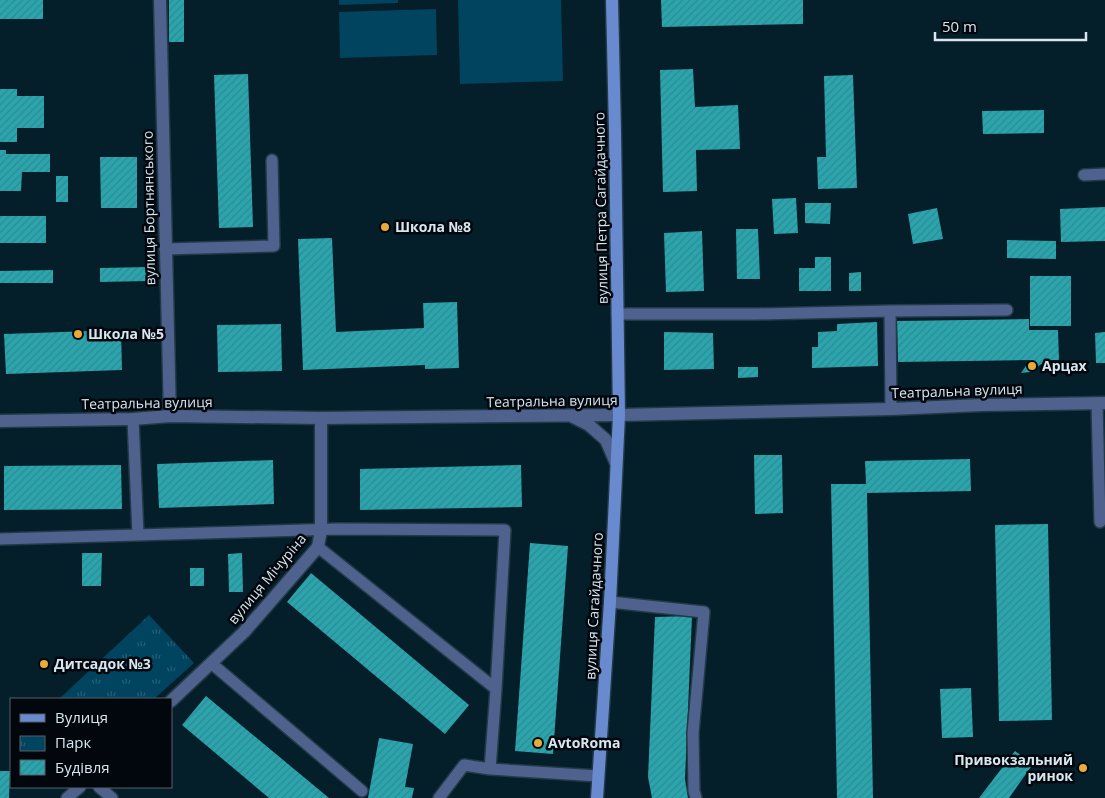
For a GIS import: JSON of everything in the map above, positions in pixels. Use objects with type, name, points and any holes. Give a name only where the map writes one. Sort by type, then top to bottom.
[{"type":"main road","name":"вулиця Петра Сагайдачного","points":[[612,0],[619,415]]},
{"type":"main road","name":"вулиця Сагайдачного","points":[[597,798],[610,602],[619,415]]},
{"type":"street","name":"вулиця Бортнянського","points":[[160,0],[170,416]]},
{"type":"street","name":"Театральна вулиця","points":[[0,421],[133,419],[170,416],[321,418],[619,415],[891,409],[982,404],[1101,403]]},
{"type":"street","points":[[571,415],[589,425],[606,440],[616,463]]},
{"type":"street","name":"вулиця Мічуріна","points":[[172,700],[244,632],[318,547],[321,530],[321,418]]},
{"type":"lane","points":[[165,249],[274,246],[272,160]]},
{"type":"lane","points":[[1084,175],[1105,174]]},
{"type":"lane","points":[[617,314],[1007,310]]},
{"type":"lane","points":[[890,311],[891,409]]},
{"type":"lane","points":[[1100,522],[1101,403]]},
{"type":"lane","points":[[133,419],[138,535]]},
{"type":"lane","points":[[0,539],[321,530],[505,530],[490,769]]},
{"type":"lane","points":[[318,547],[496,689]]},
{"type":"lane","points":[[610,602],[704,612],[693,733],[694,791],[696,798]]},
{"type":"lane","points":[[211,663],[362,791]]},
{"type":"lane","points":[[439,798],[464,765],[490,769],[598,776]]},
{"type":"lane","points":[[67,798],[79,788]]},
{"type":"lane","points":[[100,788],[112,798]]},
{"type":"green space","points":[[339,0],[398,0],[398,3],[339,5]]},
{"type":"green space","points":[[458,0],[561,0],[563,81],[460,84]]},
{"type":"green space","points":[[436,9],[437,55],[340,58],[339,12]]},
{"type":"green space","points":[[149,615],[194,663],[155,698],[60,698]]},
{"type":"building","points":[[0,0],[43,0],[43,19],[0,19]]},
{"type":"building","points":[[169,0],[184,0],[184,42],[169,42]]},
{"type":"building","points":[[661,0],[803,0],[803,24],[662,27]]},
{"type":"building","points":[[693,69],[695,107],[738,105],[740,149],[696,150],[697,191],[663,192],[660,70]]},
{"type":"building","points":[[248,74],[253,227],[219,228],[214,75]]},
{"type":"building","points":[[853,75],[857,188],[818,189],[817,157],[826,157],[824,76]]},
{"type":"building","points":[[0,89],[17,89],[17,96],[44,96],[44,128],[17,128],[17,142],[0,142]]},
{"type":"building","points":[[1044,110],[1044,133],[983,134],[982,111]]},
{"type":"building","points":[[0,150],[6,150],[6,154],[50,154],[50,172],[22,172],[21,191],[0,191]]},
{"type":"building","points":[[100,157],[137,157],[137,208],[101,208]]},
{"type":"building","points":[[56,176],[68,176],[68,202],[56,202]]},
{"type":"building","points":[[796,198],[798,233],[774,234],[772,199]]},
{"type":"building","points":[[805,203],[831,203],[830,224],[805,223]]},
{"type":"building","points":[[1105,207],[1105,241],[1061,242],[1060,209]]},
{"type":"building","points":[[937,208],[943,239],[913,244],[908,214]]},
{"type":"building","points":[[0,216],[46,216],[46,243],[0,243]]},
{"type":"building","points":[[736,229],[758,229],[760,279],[737,279]]},
{"type":"building","points":[[702,231],[704,291],[666,292],[664,233]]},
{"type":"building","points":[[332,238],[336,332],[424,328],[423,303],[457,302],[459,368],[425,369],[425,365],[303,370],[298,239]]},
{"type":"building","points":[[1007,240],[1056,241],[1056,259],[1007,258]]},
{"type":"building","points":[[815,257],[831,257],[831,291],[799,291],[799,268],[815,268]]},
{"type":"building","points":[[149,267],[149,281],[100,282],[100,268]]},
{"type":"building","points":[[53,270],[53,283],[0,283],[0,271]]},
{"type":"building","points":[[861,272],[861,291],[849,291],[849,273]]},
{"type":"building","points":[[1030,276],[1071,276],[1071,326],[1030,326]]},
{"type":"building","points":[[1029,319],[1029,330],[1058,330],[1059,360],[1047,360],[1030,372],[1021,373],[1030,360],[898,362],[897,321]]},
{"type":"building","points":[[877,322],[878,366],[812,368],[812,347],[818,347],[818,332],[837,331],[837,324]]},
{"type":"building","points":[[281,324],[282,371],[218,372],[217,325]]},
{"type":"building","points":[[121,330],[122,370],[6,374],[4,334]]},
{"type":"building","points":[[664,332],[713,333],[714,369],[664,370]]},
{"type":"building","points":[[1105,332],[1105,363],[1096,363],[1095,333]]},
{"type":"building","points":[[738,367],[758,367],[758,377],[738,378]]},
{"type":"building","points":[[754,455],[782,455],[783,513],[755,514]]},
{"type":"building","points":[[970,459],[971,491],[867,493],[873,798],[837,798],[831,484],[866,484],[865,461]]},
{"type":"building","points":[[273,460],[274,504],[159,508],[157,464]]},
{"type":"building","points":[[121,465],[122,509],[4,510],[4,466]]},
{"type":"building","points":[[521,465],[522,507],[360,510],[360,469]]},
{"type":"building","points":[[1048,524],[1052,720],[999,721],[995,525]]},
{"type":"building","points":[[530,543],[568,546],[553,754],[515,751]]},
{"type":"building","points":[[82,553],[102,553],[101,586],[82,586]]},
{"type":"building","points":[[242,553],[243,592],[229,592],[228,554]]},
{"type":"building","points":[[190,568],[204,568],[204,586],[190,586]]},
{"type":"building","points":[[311,573],[469,705],[445,734],[287,602]]},
{"type":"building","points":[[692,616],[685,779],[688,798],[652,798],[648,777],[655,617]]},
{"type":"building","points":[[971,688],[973,737],[942,738],[940,689]]},
{"type":"building","points":[[206,696],[329,798],[269,798],[182,725]]},
{"type":"building","points":[[379,738],[413,744],[405,787],[414,788],[412,798],[368,798]]},
{"type":"building","points":[[1015,751],[1033,764],[1009,798],[979,798]]},
{"type":"building","points":[[0,771],[10,771],[9,798],[0,798]]},
{"type":"place","name":"Школа №8","points":[[385,227]]},
{"type":"place","name":"Школа №5","points":[[78,334]]},
{"type":"place","name":"Арцах","points":[[1032,366]]},
{"type":"place","name":"Дитсадок №3","points":[[44,664]]},
{"type":"place","name":"AvtoRoma","points":[[538,743]]},
{"type":"place","name":"Привокзальний ринок","points":[[1083,768]]}]
